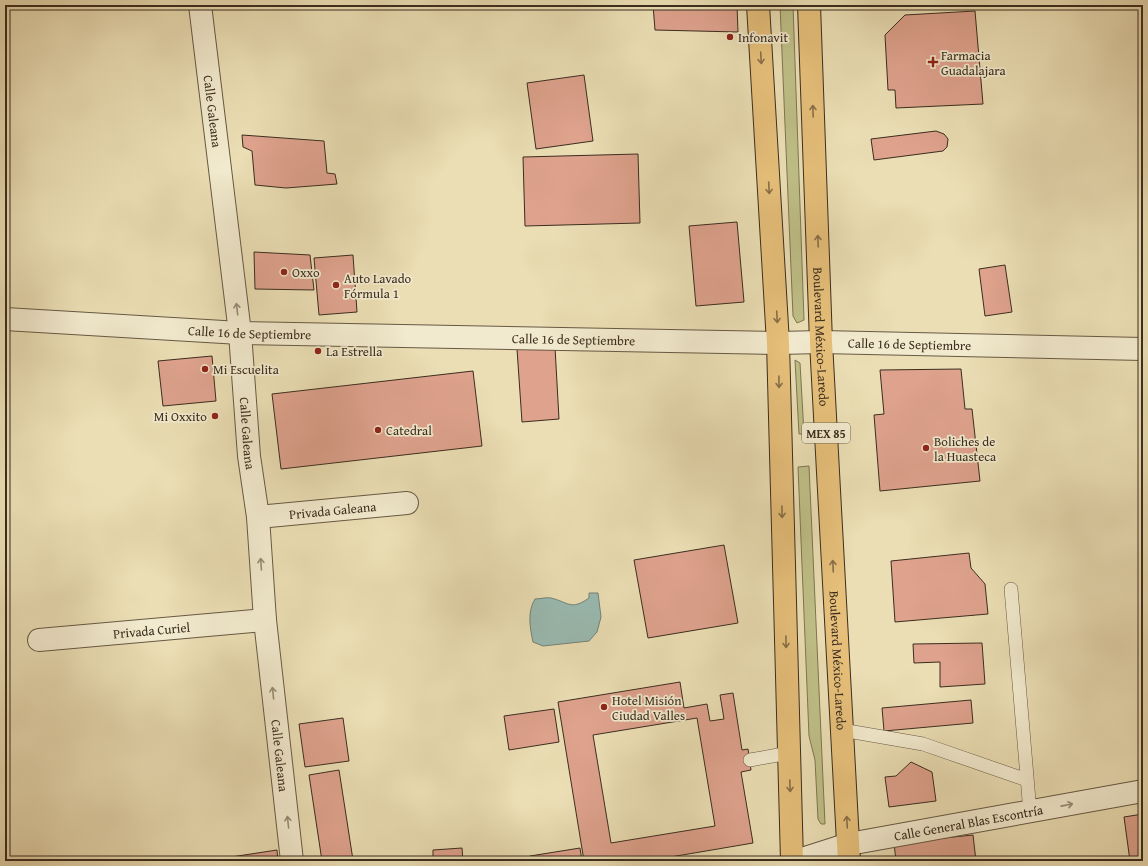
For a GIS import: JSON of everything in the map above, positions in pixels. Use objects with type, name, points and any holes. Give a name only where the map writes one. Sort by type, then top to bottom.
[{"type":"main road","points":[[758,5],[778,343],[792,861]]},
{"type":"main road","name":"Boulevard México-Laredo","points":[[809,5],[822,342],[849,852]]},
{"type":"street","name":"Calle Galeana","points":[[200,5],[240,333],[249,456],[258,516],[265,620],[292,861]]},
{"type":"street","name":"Calle 16 de Septiembre","points":[[5,319],[240,333],[778,343],[822,342],[1143,349]]},
{"type":"street","name":"Privada Galeana","points":[[258,516],[407,503]]},
{"type":"street","name":"Privada Curiel","points":[[39,640],[265,620]]},
{"type":"street","name":"Calle General Blas Escontría","points":[[796,861],[849,852],[1030,812],[1143,790]]},
{"type":"lane","points":[[1011,589],[1030,812]]},
{"type":"lane","points":[[842,730],[923,744],[1027,780]]},
{"type":"lane","points":[[750,760],[789,753]]},
{"type":"green space","points":[[780,5],[793,5],[804,320],[797,323],[793,316]]},
{"type":"green space","points":[[795,360],[800,363],[804,434],[799,434]]},
{"type":"green space","points":[[809,466],[825,824],[821,824],[818,819],[815,760],[809,736],[798,467]]},
{"type":"water","points":[[589,593],[598,593],[601,617],[597,632],[589,641],[543,646],[533,642],[530,626],[530,615],[532,604],[535,599],[551,598],[574,605],[589,598]]},
{"type":"building","points":[[653,5],[737,5],[738,32],[655,30]]},
{"type":"building","name":"Farmacia Guadalajara","points":[[975,11],[983,104],[896,108],[895,90],[888,90],[885,35],[905,15]]},
{"type":"building","points":[[584,75],[593,141],[536,149],[527,83]]},
{"type":"building","points":[[936,131],[944,134],[948,139],[947,147],[943,151],[874,160],[871,139]]},
{"type":"building","points":[[242,135],[324,141],[327,173],[335,174],[337,184],[286,188],[255,185],[252,151],[243,147]]},
{"type":"building","points":[[638,154],[640,223],[525,226],[523,157]]},
{"type":"building","points":[[737,222],[744,302],[696,306],[689,226]]},
{"type":"building","name":"Oxxo","points":[[254,252],[310,255],[314,290],[255,289]]},
{"type":"building","name":"Auto Lavado Fórmula 1","points":[[353,255],[357,312],[319,315],[314,258]]},
{"type":"building","points":[[1005,265],[1012,312],[985,316],[979,269]]},
{"type":"building","points":[[555,347],[559,419],[522,422],[517,349]]},
{"type":"building","points":[[212,356],[216,401],[163,406],[158,361]]},
{"type":"building","name":"Boliches de la Huasteca","points":[[961,369],[965,409],[972,409],[980,481],[880,491],[874,415],[884,414],[880,370]]},
{"type":"building","name":"Catedral","points":[[473,371],[482,446],[281,469],[272,394]]},
{"type":"building","points":[[724,545],[738,623],[648,638],[634,560]]},
{"type":"building","points":[[969,553],[971,568],[985,584],[988,614],[895,622],[891,561]]},
{"type":"building","points":[[982,643],[985,684],[940,687],[940,662],[914,663],[913,644]]},
{"type":"building","points":[[680,682],[684,708],[707,704],[710,721],[724,719],[720,695],[733,693],[742,750],[748,749],[751,770],[741,772],[753,843],[647,861],[584,861],[558,702]],"holes":[[[697,718],[715,826],[611,843],[593,735]]]},
{"type":"building","points":[[971,700],[973,723],[884,731],[882,708]]},
{"type":"building","points":[[554,709],[559,742],[509,750],[504,716]]},
{"type":"building","points":[[343,718],[349,761],[305,767],[299,724]]},
{"type":"building","points":[[911,762],[932,772],[936,801],[889,807],[885,777],[896,776]]},
{"type":"building","points":[[339,770],[353,860],[322,861],[309,775]]},
{"type":"building","points":[[1143,814],[1143,861],[1130,861],[1124,817]]},
{"type":"building","points":[[973,835],[976,861],[896,861],[894,843]]},
{"type":"building","points":[[462,848],[463,861],[433,861],[433,850]]},
{"type":"building","points":[[580,848],[582,861],[531,861],[530,856]]},
{"type":"building","points":[[277,850],[278,861],[205,861]]},
{"type":"place","name":"Infonavit","points":[[730,37]]},
{"type":"place","name":"Farmacia Guadalajara","points":[[933,62]]},
{"type":"place","name":"Oxxo","points":[[284,272]]},
{"type":"place","name":"Auto Lavado Fórmula 1","points":[[336,285]]},
{"type":"place","name":"La Estrella","points":[[318,351]]},
{"type":"place","name":"Mi Escuelita","points":[[205,369]]},
{"type":"place","name":"Mi Oxxito","points":[[215,416]]},
{"type":"place","name":"Catedral","points":[[378,430]]},
{"type":"place","name":"Boliches de la Huasteca","points":[[926,448]]},
{"type":"place","name":"Hotel Misión Ciudad Valles","points":[[604,707]]}]
